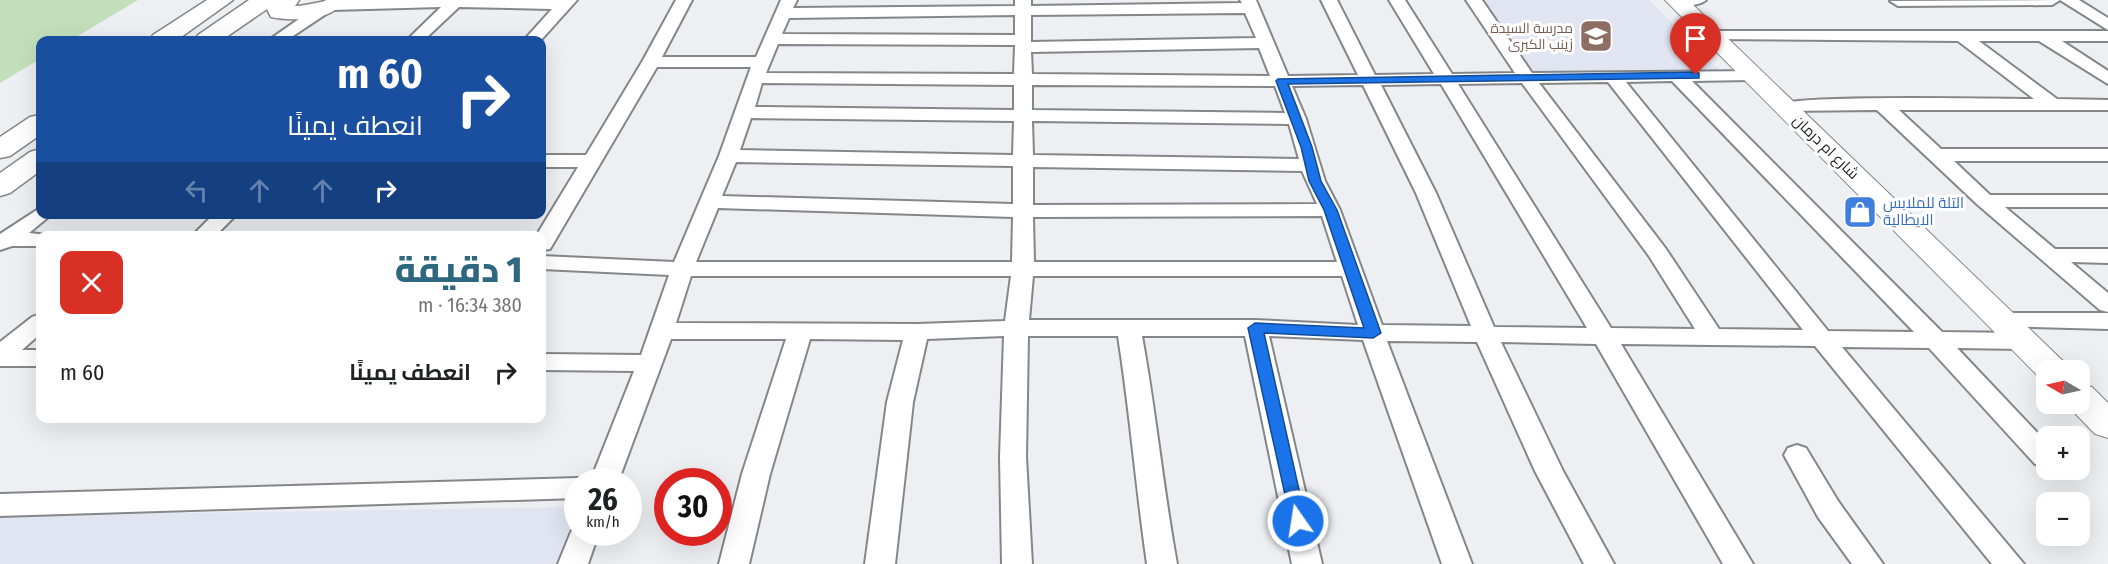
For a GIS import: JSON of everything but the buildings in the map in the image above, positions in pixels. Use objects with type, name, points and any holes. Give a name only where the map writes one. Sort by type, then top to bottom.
[{"type":"highway","points":[[168,36],[222,0]]},
{"type":"highway","points":[[213,36],[264,0]]},
{"type":"highway","points":[[288,0],[278,6],[279,12],[304,13],[340,2]]},
{"type":"highway","points":[[241,36],[258,26],[282,25],[285,36]]},
{"type":"highway","points":[[0,150],[36,126]]},
{"type":"highway","points":[[0,187],[36,161]]},
{"type":"highway","points":[[0,202],[36,180]]},
{"type":"street","points":[[546,237],[651,62],[684,0]]},
{"type":"street","points":[[1329,0],[1426,193],[1486,335],[1549,471],[1599,564]]},
{"type":"street","points":[[1397,0],[1444,79],[1558,258],[1738,564]]},
{"type":"street","points":[[1474,0],[1528,78],[1658,254],[1712,337]]},
{"type":"street","points":[[1677,0],[1698,0]]},
{"type":"street","name":"شارع ام درمان","points":[[1677,0],[2042,360]]},
{"type":"street","points":[[1897,0],[2052,0]]},
{"type":"street","points":[[1897,0],[1954,36],[2052,104]]},
{"type":"street","points":[[2068,0],[2108,25]]},
{"type":"street","points":[[419,36],[456,1]]},
{"type":"street","points":[[289,36],[340,2],[567,2]]},
{"type":"street","points":[[536,36],[567,2]]},
{"type":"street","points":[[609,468],[662,331],[682,269],[729,156],[786,6],[1250,4],[1268,43],[1297,120],[1309,156],[1309,165],[1319,191],[1330,210],[1409,438],[1458,564]]},
{"type":"street","points":[[1017,564],[1013,457],[1016,328],[1023,268],[1024,5]]},
{"type":"street","points":[[2083,9],[2108,9]]},
{"type":"street","points":[[1714,36],[2108,36]]},
{"type":"street","points":[[2043,36],[2108,80]]},
{"type":"street","points":[[774,39],[1023,44],[1268,43]]},
{"type":"street","points":[[651,62],[760,70],[1023,79],[1282,81],[1751,75]]},
{"type":"street","points":[[1677,76],[1846,251],[1936,340],[2036,448]]},
{"type":"street","points":[[1612,77],[1822,339],[2010,564]]},
{"type":"street","points":[[1883,105],[1985,201],[2108,305]]},
{"type":"street","points":[[1784,106],[2108,105]]},
{"type":"street","points":[[745,112],[1297,120]]},
{"type":"street","points":[[1935,155],[2108,155]]},
{"type":"street","points":[[729,156],[1309,165]]},
{"type":"street","points":[[546,160],[593,161]]},
{"type":"street","points":[[1985,201],[2108,201]]},
{"type":"street","points":[[708,202],[1024,211],[1330,210]]},
{"type":"street","points":[[4,241],[36,218]]},
{"type":"street","points":[[208,231],[221,219]]},
{"type":"street","points":[[4,241],[36,240]]},
{"type":"street","points":[[2049,255],[2108,256]]},
{"type":"street","points":[[546,262],[682,269],[1352,269]]},
{"type":"street","points":[[662,331],[917,332],[1016,328],[1129,330],[1255,328],[1486,335],[1936,340],[2108,321]]},
{"type":"street","points":[[0,356],[36,325]]},
{"type":"street","points":[[1255,328],[1307,564]]},
{"type":"street","points":[[1129,330],[1141,401],[1147,473],[1162,564]]},
{"type":"street","points":[[734,564],[756,474],[801,331]]},
{"type":"street","points":[[880,564],[900,402],[917,332]]},
{"type":"street","points":[[0,356],[36,358]]},
{"type":"street","points":[[546,362],[648,363]]},
{"type":"street","points":[[2090,407],[2108,424]]},
{"type":"street","points":[[1797,455],[1828,509],[1868,564]]},
{"type":"street","points":[[0,505],[564,488]]},
{"type":"street","points":[[573,564],[580,546]]},
{"type":"shaded area","name":"مدرسة السيدة زينب الكبرى","points":[[1478,0],[1649,0],[1722,73],[1537,75]]},
{"type":"shaded area","points":[[564,507],[564,543],[556,564],[0,564],[0,516]]},
{"type":"green space","points":[[0,0],[138,0],[78,36],[36,36],[36,61],[0,83]]},
{"type":"place","name":"مدرسة السيدة زينب الكبرى","points":[[1596,36]]},
{"type":"place","name":"التلة للملابس الايطالية","points":[[1860,212]]},
{"type":"route","points":[[1298,521],[1255,328],[1373,333],[1330,210],[1319,191],[1309,165],[1310,160],[1306,147],[1282,81],[1696,75]]}]
